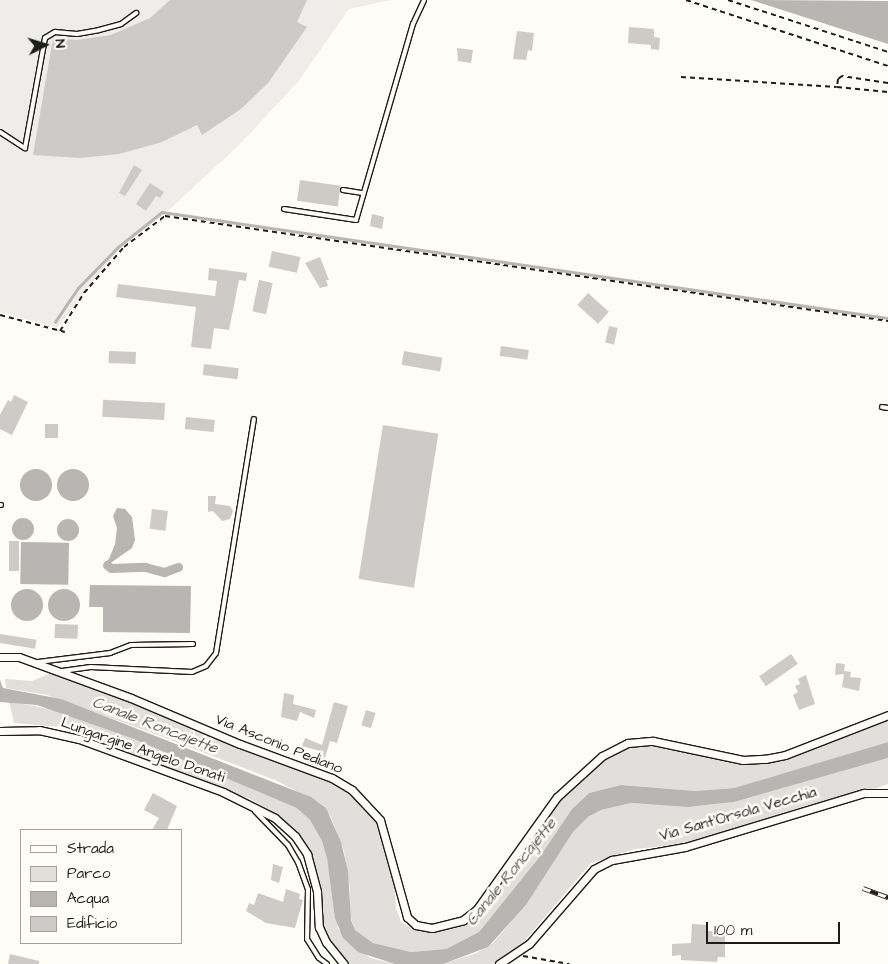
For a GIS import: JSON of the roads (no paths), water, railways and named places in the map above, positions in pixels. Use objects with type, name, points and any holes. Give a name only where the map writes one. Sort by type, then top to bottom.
[{"type":"street","name":"Via Asconio Pediano","points":[[0,657],[19,656],[332,778],[352,790],[380,820],[407,917],[416,925],[432,928],[463,920],[477,909],[557,796],[602,756],[628,743],[653,741],[744,760],[765,759],[785,755],[888,715]]},
{"type":"street","name":"Lungargine Angelo Donati","points":[[0,732],[23,729],[61,734],[246,802]]},
{"type":"street","name":"Via Sant'Orsola Vecchia","points":[[499,964],[516,955],[594,869],[612,860],[685,847],[864,793],[888,793]]},
{"type":"street","points":[[246,802],[275,818],[294,836],[307,854],[317,892],[319,927],[326,942],[344,964]]},
{"type":"lane","points":[[284,209],[356,220],[413,24],[424,0]]},
{"type":"lane","points":[[0,132],[25,148],[45,38],[55,32],[77,34],[99,30],[121,24],[136,14]]},
{"type":"lane","points":[[343,190],[363,193]]},
{"type":"lane","points":[[882,407],[888,408]]},
{"type":"lane","points":[[60,672],[91,667],[192,672],[206,666],[216,653],[254,419]]},
{"type":"lane","points":[[36,663],[110,653],[131,645],[193,644]]},
{"type":"lane","points":[[246,802],[288,844],[298,862],[308,889],[306,939],[319,958],[327,964]]},
{"type":"water","points":[[751,0],[888,1],[888,44]]},
{"type":"water","points":[[36,469],[42,470],[47,474],[51,479],[51,491],[47,496],[42,500],[36,501],[30,500],[25,496],[21,491],[20,485],[21,479],[25,474],[30,470]]},
{"type":"water","points":[[73,469],[79,470],[84,474],[88,479],[88,491],[84,496],[79,500],[73,501],[67,500],[62,496],[58,491],[57,485],[58,479],[62,474],[67,470]]},
{"type":"water","points":[[117,508],[125,509],[132,517],[135,540],[132,548],[105,567],[104,563],[109,559],[115,544],[117,528],[113,516]]},
{"type":"water","points":[[19,518],[27,518],[34,525],[34,533],[27,540],[19,540],[12,533],[12,525]]},
{"type":"water","points":[[64,519],[72,519],[79,526],[79,534],[72,541],[64,541],[57,534],[57,526]]},
{"type":"water","points":[[21,542],[69,543],[68,585],[20,584]]},
{"type":"water","points":[[90,585],[191,586],[190,633],[103,632],[103,607],[89,607]]},
{"type":"water","points":[[27,589],[33,590],[38,594],[42,599],[42,611],[38,616],[33,620],[27,621],[21,620],[16,616],[12,611],[11,605],[12,599],[16,594],[21,590]]},
{"type":"water","points":[[64,589],[70,590],[75,594],[79,599],[79,611],[75,616],[70,620],[64,621],[58,620],[53,616],[49,611],[48,605],[49,599],[53,594],[58,590]]},
{"type":"water","points":[[0,680],[3,688],[61,699],[311,797],[326,808],[341,842],[348,871],[351,920],[355,930],[373,943],[411,952],[446,949],[479,932],[541,855],[572,809],[589,793],[621,785],[695,791],[734,788],[888,742],[888,758],[734,802],[688,807],[631,803],[601,810],[588,817],[573,832],[526,905],[488,947],[443,964],[395,964],[358,952],[343,938],[335,918],[327,858],[322,841],[310,820],[297,808],[134,739],[37,705],[0,702]]},
{"type":"waterway","points":[[55,322],[78,288],[118,247],[162,212],[888,318]]},
{"type":"waterway","points":[[107,565],[111,568],[145,567],[164,572],[178,567]]},
{"type":"railway","points":[[863,888],[888,897]]},
{"type":"water label","name":"Canale Roncajette","points":[[155,725]]},
{"type":"water label","name":"Canale Roncajette","points":[[511,872]]}]
